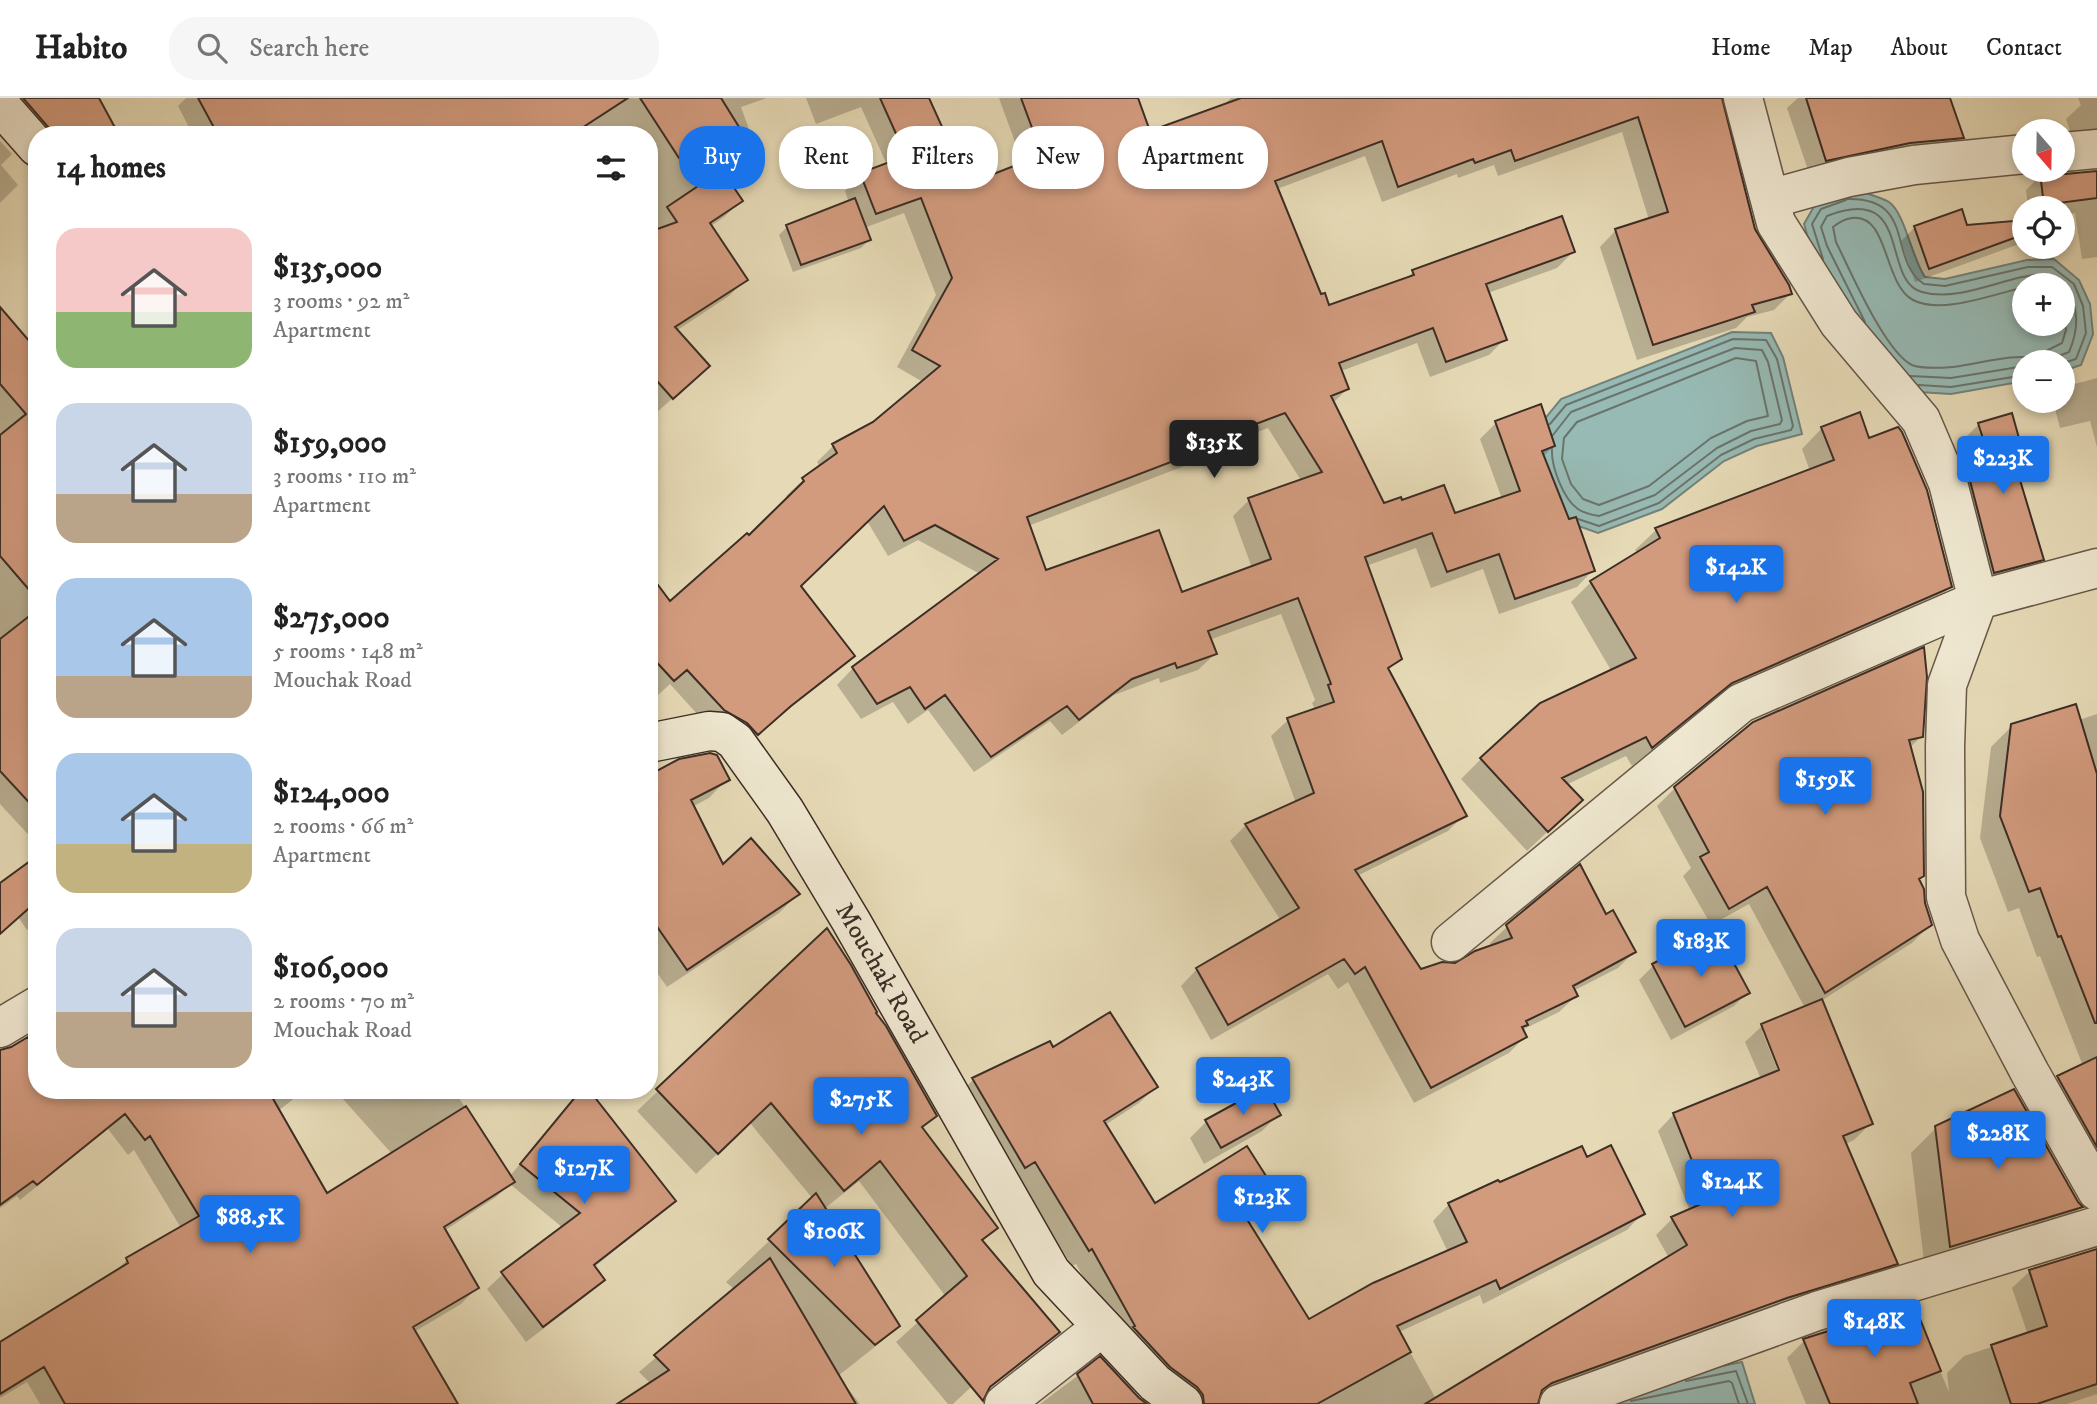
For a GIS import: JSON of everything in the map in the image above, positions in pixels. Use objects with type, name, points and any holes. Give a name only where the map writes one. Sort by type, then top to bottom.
[{"type":"street","points":[[1743,98],[1776,223],[1839,323],[1922,420],[1948,483],[1978,600],[1947,685],[1946,897],[1960,940],[2030,1073],[2097,1191]]},
{"type":"street","points":[[0,105],[28,137]]},
{"type":"street","points":[[2076,151],[2097,149]]},
{"type":"street","points":[[1770,199],[1849,177],[1914,165],[2012,155]]},
{"type":"street","points":[[1451,942],[1741,703],[1978,600],[2097,568]]},
{"type":"street","name":"Mouchak Road","points":[[658,741],[709,731],[722,732],[735,741],[785,811],[844,910],[1051,1272],[1155,1383],[1183,1404]]},
{"type":"street","points":[[0,1028],[28,1011]]},
{"type":"street","points":[[1559,1404],[1817,1311],[2097,1226]]},
{"type":"street","points":[[1004,1404],[1102,1327]]},
{"type":"water","points":[[1863,192],[1889,202],[1895,208],[1925,277],[1945,279],[2027,260],[2054,259],[2071,273],[2012,273],[2012,336],[2075,336],[2075,277],[2090,304],[2093,334],[2081,365],[2075,367],[2075,350],[2012,350],[2012,383],[1951,394],[1902,391],[1812,251],[1804,224],[1816,203]]},
{"type":"water","points":[[1732,332],[1771,333],[1783,357],[1802,434],[1757,446],[1724,461],[1662,509],[1598,533],[1567,522],[1548,496],[1538,427],[1561,399]]},
{"type":"water","points":[[1742,1362],[1755,1404],[1573,1404],[1614,1388]]},
{"type":"building","points":[[23,98],[99,98],[114,126],[47,126]]},
{"type":"building","points":[[198,98],[628,98],[585,126],[213,126]]},
{"type":"building","points":[[640,98],[721,98],[738,126],[679,126],[679,158]]},
{"type":"building","points":[[880,98],[929,98],[942,126],[893,126]]},
{"type":"building","points":[[1021,98],[1138,98],[1148,126],[1118,126],[1118,189],[1268,189],[1268,126],[1164,126],[1241,98],[1722,98],[1755,229],[1792,294],[1752,305],[1755,312],[1653,345],[1615,229],[1668,212],[1638,117],[1515,161],[1511,150],[1475,163],[1473,159],[1398,187],[1382,141],[1275,181],[1321,294],[1325,293],[1329,305],[1414,275],[1412,270],[1562,216],[1575,252],[1486,284],[1507,340],[1446,362],[1433,328],[1339,363],[1349,389],[1331,396],[1384,503],[1401,497],[1402,500],[1444,485],[1455,513],[1520,491],[1495,421],[1541,404],[1555,446],[1542,451],[1569,519],[1576,517],[1595,571],[1515,599],[1499,554],[1447,572],[1432,533],[1365,557],[1402,659],[1388,668],[1467,816],[1355,870],[1421,969],[1442,962],[1455,963],[1475,951],[1512,938],[1506,925],[1580,864],[1606,914],[1613,910],[1636,952],[1573,986],[1578,996],[1526,1021],[1528,1025],[1522,1027],[1527,1037],[1431,1088],[1365,967],[1355,974],[1344,959],[1228,1025],[1196,968],[1299,908],[1245,824],[1314,793],[1287,718],[1334,702],[1328,685],[1331,684],[1298,598],[1208,631],[1217,654],[1177,668],[1175,663],[1132,679],[1079,720],[1067,706],[991,757],[945,695],[925,709],[910,687],[877,704],[852,667],[998,559],[935,525],[904,541],[884,506],[801,586],[855,656],[758,735],[747,723],[724,710],[687,670],[674,681],[658,664],[658,585],[670,601],[747,533],[749,535],[804,481],[802,478],[837,453],[832,444],[873,422],[940,366],[912,350],[952,278],[921,198],[876,214],[866,189],[873,189],[873,168],[887,163],[887,189],[998,189],[998,172],[1012,167],[1012,189],[1104,189],[1104,126],[1031,126]],"holes":[[[1285,413],[1322,472],[1248,498],[1271,559],[1182,592],[1159,530],[1046,570],[1027,517],[1218,444],[1216,439]]]},
{"type":"building","points":[[1806,98],[1950,98],[1964,138],[1910,143],[1826,161]]},
{"type":"building","points":[[2097,171],[2097,198],[2075,201],[2075,196],[2043,196],[2041,182],[2076,182],[2076,173]]},
{"type":"building","points":[[694,189],[735,189],[743,201],[710,223],[748,280],[675,327],[710,366],[673,399],[658,382],[658,229],[677,222],[667,207]]},
{"type":"building","points":[[855,198],[871,240],[801,265],[786,225]]},
{"type":"building","points":[[1962,209],[1967,225],[2012,221],[2012,239],[1929,269],[1914,226]]},
{"type":"building","points":[[0,307],[28,340],[28,589],[0,556],[0,435],[26,414],[0,384]]},
{"type":"building","points":[[1860,412],[1869,438],[1898,427],[1902,432],[1927,490],[1952,587],[1732,683],[1652,748],[1646,737],[1562,778],[1583,800],[1548,832],[1480,758],[1540,703],[1636,658],[1590,581],[1660,538],[1655,528],[1834,460],[1821,427]]},
{"type":"building","points":[[2012,413],[2027,467],[2017,470],[2044,560],[1994,573],[1962,459],[1987,451],[1978,423]]},
{"type":"building","points":[[28,617],[28,801],[0,771],[0,639]]},
{"type":"building","points":[[1924,647],[1927,677],[1923,737],[1909,740],[1923,792],[1924,876],[1919,879],[1932,925],[1825,993],[1767,887],[1729,909],[1700,857],[1709,852],[1674,787],[1753,722]]},
{"type":"building","points":[[2076,704],[2097,774],[2097,1023],[2061,936],[2058,937],[2040,888],[2029,892],[2000,816],[2011,724]]},
{"type":"building","points":[[710,753],[717,755],[730,780],[691,800],[723,864],[751,838],[800,894],[687,970],[658,928],[658,770],[679,759]]},
{"type":"building","points":[[28,863],[28,909],[0,934],[0,883]]},
{"type":"building","points":[[827,928],[937,1116],[922,1127],[998,1228],[982,1240],[1060,1332],[990,1387],[983,1401],[916,1320],[967,1276],[880,1161],[844,1191],[771,1103],[718,1154],[658,1091],[658,1087]]},
{"type":"building","points":[[1716,930],[1750,993],[1685,1027],[1652,964]]},
{"type":"building","points":[[1822,999],[1873,1124],[1843,1136],[1898,1264],[1787,1298],[1552,1383],[1542,1390],[1538,1404],[1425,1404],[1687,1245],[1671,1217],[1708,1201],[1673,1113],[1779,1070],[1761,1024]]},
{"type":"building","points":[[1110,1012],[1158,1087],[1104,1121],[1155,1203],[1247,1146],[1273,1187],[1240,1208],[1309,1319],[1373,1283],[1467,1242],[1448,1203],[1582,1146],[1587,1157],[1611,1145],[1645,1214],[1500,1289],[1496,1280],[1397,1326],[1411,1352],[1317,1404],[1204,1404],[1203,1395],[1197,1387],[1170,1367],[1133,1327],[1135,1326],[1092,1249],[1089,1251],[1035,1162],[1025,1168],[972,1078],[1050,1041],[1053,1047]]},
{"type":"building","points":[[28,1037],[28,1099],[273,1099],[327,1193],[466,1106],[515,1182],[444,1227],[479,1288],[413,1327],[458,1404],[65,1404],[44,1367],[0,1394],[0,1342],[128,1263],[126,1258],[199,1216],[150,1136],[145,1140],[125,1114],[37,1185],[33,1181],[0,1205],[0,1050]]},
{"type":"building","points":[[2097,1057],[2097,1147],[2057,1076]]},
{"type":"building","points":[[1265,1087],[1281,1115],[1221,1148],[1205,1120]]},
{"type":"building","points":[[2014,1089],[2083,1207],[1950,1247],[1935,1126]]},
{"type":"building","points":[[574,1099],[596,1099],[676,1201],[594,1265],[605,1280],[543,1327],[501,1272],[580,1213],[520,1164]]},
{"type":"building","points":[[816,1193],[900,1326],[875,1345],[768,1239]]},
{"type":"building","points":[[2097,1249],[2097,1384],[2037,1404],[2011,1404],[1991,1345],[2047,1326],[2029,1270]]},
{"type":"building","points":[[770,1258],[856,1404],[617,1404],[669,1370],[654,1355]]},
{"type":"building","points":[[1914,1304],[1941,1371],[1910,1383],[1918,1404],[1830,1404],[1803,1339]]},
{"type":"building","points":[[1100,1356],[1147,1404],[1093,1404],[1077,1374]]}]
